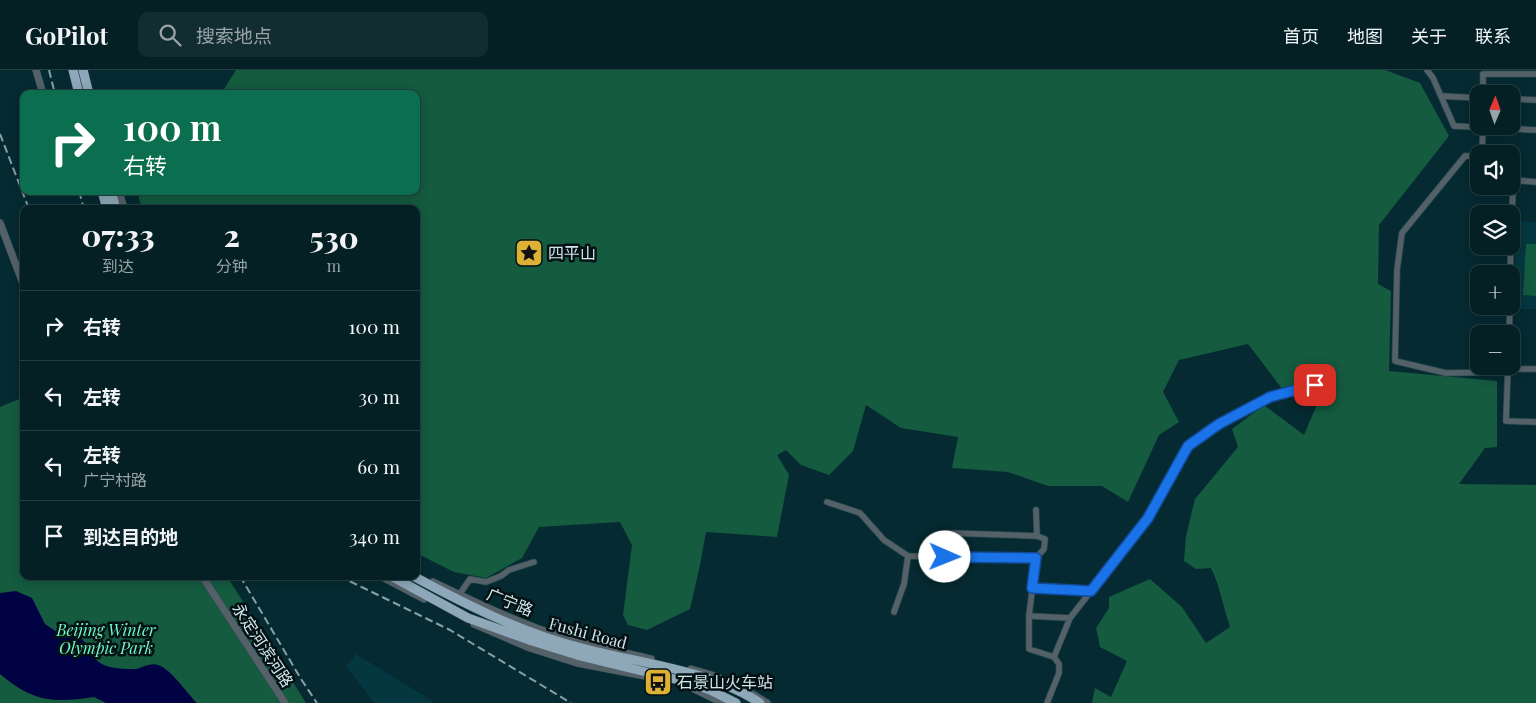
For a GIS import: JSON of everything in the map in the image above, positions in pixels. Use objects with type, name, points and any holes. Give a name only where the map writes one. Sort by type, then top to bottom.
[{"type":"highway","points":[[71,70],[76,90]]},
{"type":"highway","points":[[84,70],[89,90]]},
{"type":"highway","name":"Fushi Road","points":[[398,580],[468,618],[580,656],[687,682],[710,690],[736,703]]},
{"type":"highway","name":"Fushi Road","points":[[420,580],[473,608],[535,634],[581,648],[661,666],[713,681],[760,703]]},
{"type":"street","points":[[36,70],[42,90]]},
{"type":"street","points":[[1427,70],[1433,78],[1454,126],[1470,127]]},
{"type":"street","points":[[1483,85],[1483,74],[1536,74]]},
{"type":"street","points":[[1441,96],[1470,98]]},
{"type":"street","points":[[1520,99],[1536,100]]},
{"type":"street","points":[[1520,129],[1536,130]]},
{"type":"street","points":[[1470,156],[1465,156],[1402,232],[1397,270],[1395,361],[1446,373],[1470,371]]},
{"type":"street","points":[[1520,181],[1536,182]]},
{"type":"street","points":[[1510,265],[1513,195]]},
{"type":"street","points":[[0,223],[20,276]]},
{"type":"street","points":[[1520,369],[1536,369]]},
{"type":"street","points":[[1508,375],[1506,422],[1536,422]]},
{"type":"street","points":[[1054,657],[1070,618],[1148,518],[1188,446],[1219,424],[1270,397],[1315,385]]},
{"type":"street","points":[[827,502],[860,513],[884,540],[908,556],[1036,558]]},
{"type":"street","points":[[1036,510],[1037,536]]},
{"type":"street","points":[[945,557],[948,533],[1037,536],[1045,539],[1044,549],[1036,558],[1029,616],[1029,649],[1054,657],[1059,664],[1059,673],[1047,703]]},
{"type":"street","points":[[894,612],[904,584],[908,556]]},
{"type":"street","points":[[459,594],[470,579],[486,582],[501,576],[509,570],[534,562]]},
{"type":"street","name":"广宁路","points":[[420,575],[475,603],[538,629],[581,642],[715,676],[753,694],[767,703]]},
{"type":"street","name":"永定河滨河路","points":[[205,580],[284,703]]},
{"type":"street","points":[[388,580],[468,622],[530,648],[577,663],[667,680],[690,687],[723,703]]},
{"type":"street","points":[[1032,588],[1091,591]]},
{"type":"street","points":[[1029,616],[1070,618]]},
{"type":"shaded area","points":[[1520,221],[1536,222],[1536,309],[1520,309],[1520,265],[1515,265],[1515,255],[1520,255]]},
{"type":"shaded area","points":[[16,591],[32,598],[45,624],[66,638],[79,636],[99,662],[123,669],[135,669],[155,664],[163,667],[197,703],[106,703],[94,697],[55,700],[33,695],[23,690],[0,674],[0,593]]},
{"type":"shaded area","points":[[356,654],[435,703],[374,703],[346,666]]},
{"type":"green space","points":[[236,70],[1385,70],[1420,83],[1449,136],[1379,225],[1378,284],[1391,291],[1389,371],[1497,381],[1497,447],[1485,448],[1459,484],[1536,485],[1536,703],[1092,703],[1095,688],[1111,697],[1127,661],[1100,647],[1096,628],[1109,608],[1109,597],[1150,579],[1182,607],[1206,643],[1230,627],[1211,568],[1196,569],[1184,561],[1186,536],[1195,499],[1238,447],[1232,429],[1264,405],[1304,435],[1323,390],[1306,385],[1283,390],[1248,344],[1179,360],[1163,392],[1179,422],[1159,435],[1128,502],[1102,486],[1048,486],[1008,472],[952,468],[958,437],[901,428],[866,405],[853,451],[829,475],[801,465],[786,450],[777,455],[789,475],[777,537],[706,532],[690,609],[647,630],[628,625],[623,615],[632,545],[620,522],[539,527],[522,558],[486,578],[454,572],[420,555],[420,205],[141,205],[138,195],[420,195],[420,90],[224,90]]},
{"type":"green space","points":[[1526,244],[1536,244],[1536,296],[1523,295]]},
{"type":"green space","name":"Beijing Winter Olympic Park","points":[[20,399],[20,580],[229,580],[306,703],[0,703],[0,407]]},
{"type":"railway","points":[[49,70],[54,90]]},
{"type":"railway","points":[[0,134],[20,186]]},
{"type":"railway","points":[[24,195],[27,205]]},
{"type":"railway","points":[[80,195],[83,205]]},
{"type":"railway","points":[[242,580],[317,703]]},
{"type":"railway","points":[[347,580],[450,630],[571,703]]},
{"type":"place","name":"四平山","points":[[529,253]]},
{"type":"place","name":"石景山火车站","points":[[658,682]]},
{"type":"route","points":[[945,557],[1036,558],[1032,588],[1091,591],[1148,518],[1188,446],[1219,424],[1270,397],[1315,385]]}]
